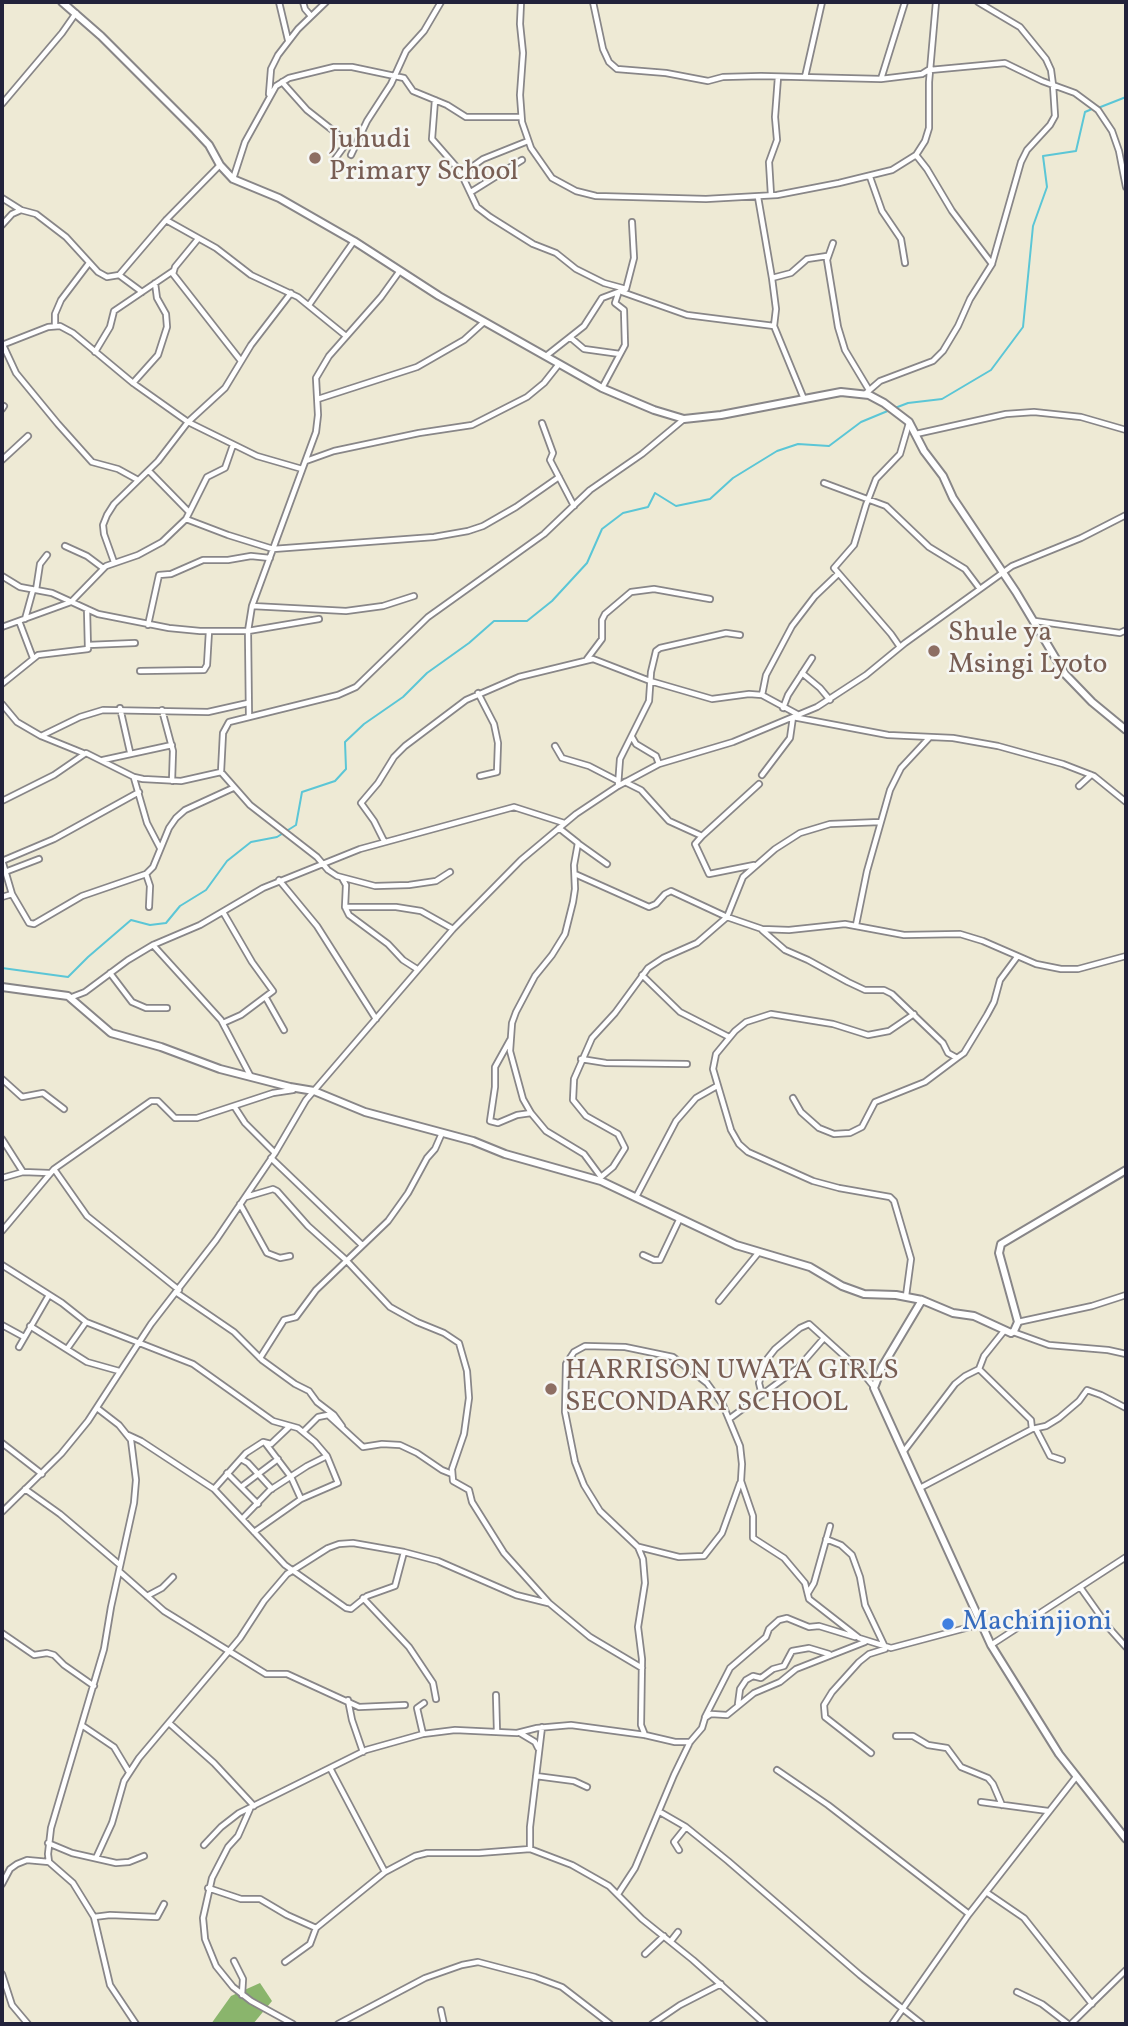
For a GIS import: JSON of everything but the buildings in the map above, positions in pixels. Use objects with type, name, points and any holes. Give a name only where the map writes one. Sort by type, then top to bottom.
[{"type":"street","points":[[62,2],[195,130],[233,179],[279,198],[354,241],[399,272],[602,388],[654,410],[684,419],[721,415],[841,391],[867,392],[880,381],[922,367],[938,358],[992,264],[1021,162],[1027,150],[1055,116],[1051,70],[1035,43],[1020,27],[978,2]]},
{"type":"street","points":[[279,2],[288,40]]},
{"type":"street","points":[[303,2],[311,16]]},
{"type":"street","points":[[268,99],[271,69],[288,40],[326,2]]},
{"type":"street","points":[[351,155],[406,51],[428,25],[441,2]]},
{"type":"street","points":[[521,2],[522,117],[528,141],[537,160],[552,178],[576,191],[596,196],[706,199],[758,197],[870,177],[892,170],[916,155],[928,135],[936,2]]},
{"type":"street","points":[[593,2],[603,49],[609,62],[617,69],[666,73],[708,81],[723,77],[778,76],[881,79],[922,74],[930,70],[1005,63],[1075,93],[1098,110],[1112,131],[1124,159],[1126,187]]},
{"type":"street","points":[[805,77],[822,2]]},
{"type":"street","points":[[881,79],[905,2]]},
{"type":"street","points":[[2,104],[76,13]]},
{"type":"street","points":[[233,179],[245,142],[268,99],[282,82],[342,66],[404,78],[413,91],[466,117],[522,117]]},
{"type":"street","points":[[771,195],[769,162],[777,140],[775,102],[778,76]]},
{"type":"street","points":[[282,82],[307,110],[345,140],[346,144],[335,159]]},
{"type":"street","points":[[435,100],[432,139],[462,174],[477,207],[499,223],[538,247],[556,253],[580,271],[622,292],[687,314],[774,326]]},
{"type":"street","points":[[462,174],[493,154],[528,141]]},
{"type":"street","points":[[916,155],[952,211],[992,264]]},
{"type":"street","points":[[471,192],[522,160]]},
{"type":"street","points":[[2,198],[47,222],[107,277],[119,275],[166,220],[220,165]]},
{"type":"street","points":[[870,177],[881,211],[901,239],[905,263]]},
{"type":"street","points":[[758,197],[776,309],[774,326],[804,399]]},
{"type":"street","points":[[2,225],[12,214],[21,210]]},
{"type":"street","points":[[166,220],[216,248],[251,275],[309,305],[346,337]]},
{"type":"street","points":[[602,388],[626,338],[624,310],[615,303],[622,292],[634,258],[632,222]]},
{"type":"street","points":[[95,352],[110,327],[114,311],[173,271],[198,239]]},
{"type":"street","points":[[309,305],[354,241]]},
{"type":"street","points":[[833,243],[827,256],[832,298],[845,350],[867,392],[909,422],[924,451],[943,476],[953,498],[1003,572],[1065,674],[1092,702],[1126,730]]},
{"type":"street","points":[[772,278],[791,273],[807,259],[827,256]]},
{"type":"street","points":[[54,326],[55,314],[61,300],[89,263]]},
{"type":"street","points":[[173,271],[241,360]]},
{"type":"street","points":[[249,717],[247,631],[252,606],[318,423],[318,373],[381,298],[399,272]]},
{"type":"street","points":[[119,275],[142,292]]},
{"type":"street","points":[[133,383],[158,355],[167,327],[166,314],[157,298],[155,282]]},
{"type":"street","points":[[546,356],[571,338],[588,321],[602,298],[622,292]]},
{"type":"street","points":[[114,562],[104,534],[103,522],[114,504],[149,471],[188,422],[219,395],[290,293]]},
{"type":"street","points":[[318,400],[417,368],[464,340],[484,322]]},
{"type":"street","points":[[138,480],[118,469],[92,462],[16,373],[2,345],[54,326],[68,330],[133,383],[188,422],[257,456],[302,469]]},
{"type":"street","points":[[571,338],[584,349],[620,354]]},
{"type":"street","points":[[306,461],[334,451],[472,425],[527,397],[544,383],[559,364]]},
{"type":"street","points":[[916,434],[1006,414],[1034,412],[1081,416],[1126,430]]},
{"type":"street","points":[[450,872],[439,880],[409,885],[375,886],[331,872],[323,862],[258,812],[221,772],[223,733],[226,725],[338,695],[356,687],[428,617],[544,534],[590,490],[642,454],[684,419]]},
{"type":"street","points":[[900,647],[834,568],[854,545],[879,474],[891,466],[900,454],[909,422]]},
{"type":"street","points":[[542,423],[552,453],[551,460],[574,506]]},
{"type":"street","points":[[2,460],[29,436]]},
{"type":"street","points":[[2,627],[71,602],[103,568],[155,547],[186,519],[207,477],[225,468],[233,445]]},
{"type":"street","points":[[149,471],[189,512]]},
{"type":"street","points":[[186,519],[273,549],[417,539],[468,531],[498,519],[559,477]]},
{"type":"street","points":[[824,483],[886,506],[929,547],[959,564],[979,589]]},
{"type":"street","points":[[2,1512],[42,1474],[79,1433],[139,1342],[245,1197],[302,1105],[417,969],[519,863],[565,823],[620,783],[659,764],[733,742],[830,700],[1003,572],[1126,515]]},
{"type":"street","points":[[65,546],[103,568]]},
{"type":"street","points":[[33,658],[22,620],[35,590],[40,564],[47,555]]},
{"type":"street","points":[[148,625],[159,575],[170,574],[203,560],[251,556],[270,558]]},
{"type":"street","points":[[762,695],[766,675],[789,631],[815,596],[838,574]]},
{"type":"street","points":[[2,576],[15,585],[52,593],[98,614],[148,625],[209,631],[247,631],[319,619]]},
{"type":"street","points":[[587,659],[602,639],[602,620],[605,614],[631,592],[654,589],[710,599]]},
{"type":"street","points":[[252,606],[346,611],[383,606],[414,596]]},
{"type":"street","points":[[2,684],[43,653],[88,649],[87,609]]},
{"type":"street","points":[[1033,620],[1120,633],[1126,637]]},
{"type":"street","points":[[1120,633],[1126,630]]},
{"type":"street","points":[[141,671],[204,670],[207,665],[209,631]]},
{"type":"street","points":[[620,783],[619,763],[649,701],[655,656],[660,648],[726,633],[740,635]]},
{"type":"street","points":[[88,645],[135,643]]},
{"type":"street","points":[[783,708],[788,695],[812,658]]},
{"type":"street","points":[[384,841],[374,821],[361,805],[394,757],[405,746],[478,693],[519,677],[587,659],[598,660],[650,681],[716,700],[749,694],[762,695],[796,716],[888,735],[954,738],[998,746],[1063,764],[1091,775],[1126,802]]},
{"type":"street","points":[[802,673],[830,700]]},
{"type":"street","points":[[478,693],[494,724],[498,743],[498,772],[480,776]]},
{"type":"street","points":[[41,736],[86,714],[120,708],[208,712],[248,703]]},
{"type":"street","points":[[2,704],[17,722],[41,736],[103,760],[134,777],[172,781],[221,772]]},
{"type":"street","points":[[120,708],[130,752]]},
{"type":"street","points":[[162,710],[172,745],[172,781]]},
{"type":"street","points":[[762,775],[790,738],[796,716]]},
{"type":"street","points":[[632,737],[636,744],[656,756],[659,764]]},
{"type":"street","points":[[856,925],[860,898],[890,790],[901,768],[930,737]]},
{"type":"street","points":[[103,760],[172,745]]},
{"type":"street","points":[[555,746],[562,758],[589,766],[620,783],[641,790],[669,821],[702,836]]},
{"type":"street","points":[[2,801],[48,779],[84,753]]},
{"type":"street","points":[[1079,786],[1091,775]]},
{"type":"street","points":[[134,777],[147,823],[160,849]]},
{"type":"street","points":[[755,865],[709,874],[695,844],[760,784]]},
{"type":"street","points":[[139,792],[54,839],[2,861],[12,894],[29,923],[34,925],[82,896],[146,874],[153,867],[171,824],[180,813],[233,788]]},
{"type":"street","points":[[2,987],[72,997],[85,992],[153,945],[223,912],[279,880],[384,841],[474,820],[514,807],[565,823]]},
{"type":"street","points":[[603,1180],[625,1148],[618,1134],[586,1116],[573,1100],[572,1086],[592,1038],[615,1013],[642,975],[663,958],[697,943],[727,917],[740,882],[775,849],[807,831],[840,822],[880,822]]},
{"type":"street","points":[[559,828],[607,864]]},
{"type":"street","points":[[578,843],[575,889],[567,929],[519,1005],[513,1018],[510,1039],[514,1068],[523,1099],[531,1113],[551,1134],[584,1154],[603,1180]]},
{"type":"street","points":[[5,872],[39,859]]},
{"type":"street","points":[[146,874],[150,886],[149,907]]},
{"type":"street","points":[[575,874],[649,907],[671,891],[727,917],[762,929],[789,930],[845,924],[904,935],[965,934],[1036,964],[1062,969],[1078,968],[1126,956]]},
{"type":"street","points":[[341,877],[346,885],[345,907],[353,919],[417,969]]},
{"type":"street","points":[[279,880],[312,919],[376,1019]]},
{"type":"street","points":[[2,897],[12,894]]},
{"type":"street","points":[[345,907],[396,907],[421,911],[453,929]]},
{"type":"street","points":[[223,912],[272,990],[272,993],[241,1015],[223,1023]]},
{"type":"street","points":[[762,929],[791,954],[808,960],[857,987],[871,991],[888,991],[943,1043],[948,1053],[957,1058]]},
{"type":"street","points":[[153,945],[223,1023],[251,1077]]},
{"type":"street","points":[[793,1098],[801,1112],[820,1128],[834,1133],[850,1133],[862,1127],[875,1102],[925,1082],[964,1053],[994,1002],[1000,980],[1017,957]]},
{"type":"street","points":[[110,973],[125,995],[136,1005],[153,1009],[167,1008]]},
{"type":"street","points":[[642,975],[680,1012],[729,1037]]},
{"type":"street","points":[[72,997],[111,1033],[251,1077],[314,1091],[372,1114],[603,1180],[736,1245],[810,1267],[842,1286],[864,1294],[906,1296],[922,1300],[953,1312],[974,1316],[1004,1331],[1049,1345],[1126,1354]]},
{"type":"street","points":[[265,998],[284,1030]]},
{"type":"street","points":[[906,1296],[911,1259],[897,1206],[892,1198],[813,1181],[748,1152],[734,1138],[713,1069],[715,1057],[729,1037],[746,1022],[771,1014],[832,1024],[868,1035],[889,1031],[914,1014]]},
{"type":"street","points":[[510,1039],[495,1067],[490,1121],[498,1123],[517,1115],[531,1113]]},
{"type":"street","points":[[581,1059],[640,1064],[687,1064]]},
{"type":"street","points":[[2,1079],[22,1097],[43,1093],[64,1109]]},
{"type":"street","points":[[636,1197],[676,1121],[696,1098],[717,1086]]},
{"type":"street","points":[[2,1231],[52,1171],[151,1101],[158,1101],[171,1116],[179,1119],[197,1118],[273,1093],[300,1089]]},
{"type":"street","points":[[234,1107],[273,1155],[362,1245]]},
{"type":"street","points":[[260,1358],[284,1320],[296,1317],[316,1290],[377,1234],[394,1214],[426,1158],[435,1149],[442,1133]]},
{"type":"street","points":[[2,1139],[23,1172]]},
{"type":"street","points":[[1013,1332],[1018,1322],[999,1253],[1001,1244],[1126,1170]]},
{"type":"street","points":[[2,1178],[23,1172],[52,1171]]},
{"type":"street","points":[[52,1171],[88,1216],[178,1292],[234,1332],[260,1358],[309,1391],[365,1448],[382,1444],[403,1446],[452,1474]]},
{"type":"street","points":[[245,1197],[273,1189],[277,1191],[308,1226],[346,1260],[395,1311],[444,1333],[459,1343],[467,1371],[469,1405],[452,1474],[453,1481],[469,1490],[472,1502],[504,1553],[549,1603],[590,1637],[643,1669]]},
{"type":"street","points":[[240,1204],[267,1253],[279,1258],[290,1256]]},
{"type":"street","points":[[643,1255],[660,1260],[680,1218]]},
{"type":"street","points":[[719,1301],[759,1252]]},
{"type":"street","points":[[2,1265],[86,1322],[199,1367],[264,1416],[304,1432],[327,1456],[339,1482],[301,1499],[254,1532]]},
{"type":"street","points":[[19,1347],[49,1295]]},
{"type":"street","points":[[1018,1322],[1092,1306],[1126,1295]]},
{"type":"street","points":[[874,1388],[882,1367],[922,1300]]},
{"type":"street","points":[[66,1349],[86,1322]]},
{"type":"street","points":[[762,1395],[759,1383],[762,1368],[775,1349],[807,1324],[862,1372],[874,1388],[904,1451],[991,1645],[1028,1707],[1076,1777],[1125,1835]]},
{"type":"street","points":[[2,1325],[24,1337]]},
{"type":"street","points":[[30,1326],[87,1362],[119,1371]]},
{"type":"street","points":[[904,1451],[960,1379],[979,1369],[984,1356],[1004,1331]]},
{"type":"street","points":[[729,1419],[798,1368],[824,1338]]},
{"type":"street","points":[[741,1481],[722,1533],[704,1556],[679,1558],[638,1547],[600,1511],[583,1485],[564,1404],[567,1360],[577,1350],[591,1345],[625,1347],[673,1357],[707,1383],[720,1400],[741,1453],[741,1481],[753,1516],[753,1538],[784,1558],[805,1583],[811,1602],[865,1642],[888,1648]]},
{"type":"street","points":[[979,1369],[1031,1420],[1050,1456],[1062,1460]]},
{"type":"street","points":[[920,1488],[1034,1429],[1046,1426],[1064,1414],[1087,1390],[1126,1408]]},
{"type":"street","points":[[97,1408],[127,1435],[214,1489],[292,1570],[346,1608],[351,1609],[363,1598],[395,1586],[404,1552]]},
{"type":"street","points":[[304,1432],[318,1417],[324,1415],[342,1426]]},
{"type":"street","points":[[214,1489],[240,1459],[257,1446],[271,1444],[290,1426]]},
{"type":"street","points":[[49,1862],[48,1843],[104,1649],[132,1520],[134,1457],[127,1435]]},
{"type":"street","points":[[2,1443],[42,1474]]},
{"type":"street","points":[[265,1443],[291,1477],[301,1499]]},
{"type":"street","points":[[242,1519],[272,1489],[327,1456]]},
{"type":"street","points":[[240,1459],[272,1489]]},
{"type":"street","points":[[241,1487],[278,1459]]},
{"type":"street","points":[[227,1473],[258,1504]]},
{"type":"street","points":[[25,1489],[60,1514],[164,1611],[266,1674],[287,1674],[365,1707],[405,1705]]},
{"type":"street","points":[[807,1594],[814,1583],[830,1525]]},
{"type":"street","points":[[826,1539],[841,1545],[852,1555],[860,1577],[865,1605],[888,1648]]},
{"type":"street","points":[[96,1858],[112,1823],[129,1772],[240,1638],[264,1601],[292,1570],[328,1548],[353,1543],[404,1552],[438,1561],[516,1595],[549,1603]]},
{"type":"street","points":[[638,1547],[645,1577],[638,1628],[643,1669],[641,1725],[645,1735]]},
{"type":"street","points":[[991,1645],[1126,1557]]},
{"type":"street","points":[[147,1596],[162,1588],[173,1577]]},
{"type":"street","points":[[1080,1587],[1126,1647]]},
{"type":"street","points":[[363,1598],[409,1647],[431,1679],[436,1699]]},
{"type":"street","points":[[618,1894],[635,1868],[674,1775],[690,1742],[702,1728],[730,1668],[766,1637],[769,1629],[779,1620],[787,1618],[859,1638]]},
{"type":"street","points":[[871,1753],[825,1717],[824,1705],[832,1692],[869,1654],[981,1624]]},
{"type":"street","points":[[2,1633],[34,1655],[50,1653],[94,1686]]},
{"type":"street","points":[[705,1718],[711,1714],[727,1715],[754,1693],[780,1682],[791,1672],[865,1642]]},
{"type":"street","points":[[738,1705],[740,1689],[746,1680],[752,1676],[761,1678],[773,1669],[784,1667],[792,1651],[809,1648],[831,1654]]},
{"type":"street","points":[[496,1695],[497,1732]]},
{"type":"street","points":[[348,1700],[353,1725],[363,1752]]},
{"type":"street","points":[[423,1734],[417,1708],[424,1703]]},
{"type":"street","points":[[169,1723],[215,1763],[252,1807]]},
{"type":"street","points":[[204,1845],[228,1820],[252,1807],[363,1752],[423,1734],[454,1730],[520,1733],[542,1727],[571,1725],[675,1742],[690,1742]]},
{"type":"street","points":[[83,1726],[114,1747],[129,1772]]},
{"type":"street","points":[[530,1849],[530,1826],[542,1727]]},
{"type":"street","points":[[520,1733],[535,1742],[538,1749]]},
{"type":"street","points":[[896,1736],[913,1736],[928,1745],[947,1748],[961,1767],[988,1778],[1002,1805]]},
{"type":"street","points":[[330,1768],[386,1872]]},
{"type":"street","points":[[777,1770],[828,1805],[969,1914]]},
{"type":"street","points":[[536,1776],[574,1781],[587,1787]]},
{"type":"street","points":[[892,2024],[969,1914],[1076,1777]]},
{"type":"street","points":[[981,1802],[1049,1811]]},
{"type":"street","points":[[252,1807],[238,1836],[221,1859],[208,1888],[203,1918],[207,1947],[221,1973],[242,1995],[293,2024]]},
{"type":"street","points":[[660,1812],[686,1827],[922,2024]]},
{"type":"street","points":[[679,1850],[674,1842],[686,1827]]},
{"type":"street","points":[[48,1843],[72,1853],[122,1863],[144,1856]]},
{"type":"street","points":[[285,1962],[310,1944],[316,1928],[386,1872],[409,1859],[427,1853],[530,1849],[587,1872],[618,1894],[642,1919],[721,1984],[764,2024]]},
{"type":"street","points":[[2,1884],[10,1869],[27,1860],[49,1862],[72,1883],[94,1917],[106,1976],[119,2001],[136,2024]]},
{"type":"street","points":[[208,1888],[242,1899],[260,1899],[316,1928]]},
{"type":"street","points":[[986,1892],[1024,1918],[1092,2004]]},
{"type":"street","points":[[94,1917],[157,1917],[164,1904]]},
{"type":"street","points":[[671,1941],[678,1932]]},
{"type":"street","points":[[645,1954],[664,1936]]},
{"type":"street","points":[[234,1961],[243,1979],[242,1995]]},
{"type":"street","points":[[338,2024],[425,1978],[478,1962],[562,1987],[610,2024]]},
{"type":"street","points":[[1017,1992],[1042,2004],[1069,2024],[1126,1970]]},
{"type":"street","points":[[2,1974],[12,2005],[28,2024]]},
{"type":"street","points":[[1117,1978],[1126,1977]]},
{"type":"street","points":[[652,2024],[680,2005],[721,1984]]},
{"type":"street","points":[[441,2010],[444,2024]]},
{"type":"green space","points":[[260,1983],[272,2001],[253,2024],[211,2024],[231,1996]]},
{"type":"waterway","points":[[1098,108],[1126,97]]},
{"type":"waterway","points":[[895,408],[908,403],[942,399],[991,370],[1023,327],[1033,226],[1047,187],[1043,156],[1076,151],[1085,112],[1092,109]]},
{"type":"waterway","points":[[2,968],[68,977],[131,920],[150,925],[166,923],[180,906],[206,890],[227,861],[251,842],[277,837],[296,825],[302,792],[335,781],[346,769],[345,742],[364,724],[403,697],[427,673],[494,621],[527,621],[552,601],[587,563],[602,529],[623,513],[648,507],[655,493],[676,506],[710,499],[733,478],[777,451],[798,444],[829,446],[861,422],[890,410]]},
{"type":"place","name":"Juhudi Primary School","points":[[315,158]]},
{"type":"place","name":"Shule ya Msingi Lyoto","points":[[934,651]]},
{"type":"place","name":"HARRISON UWATA GIRLS SECONDARY SCHOOL","points":[[551,1389]]},
{"type":"place","name":"Machinjioni","points":[[948,1624]]}]
